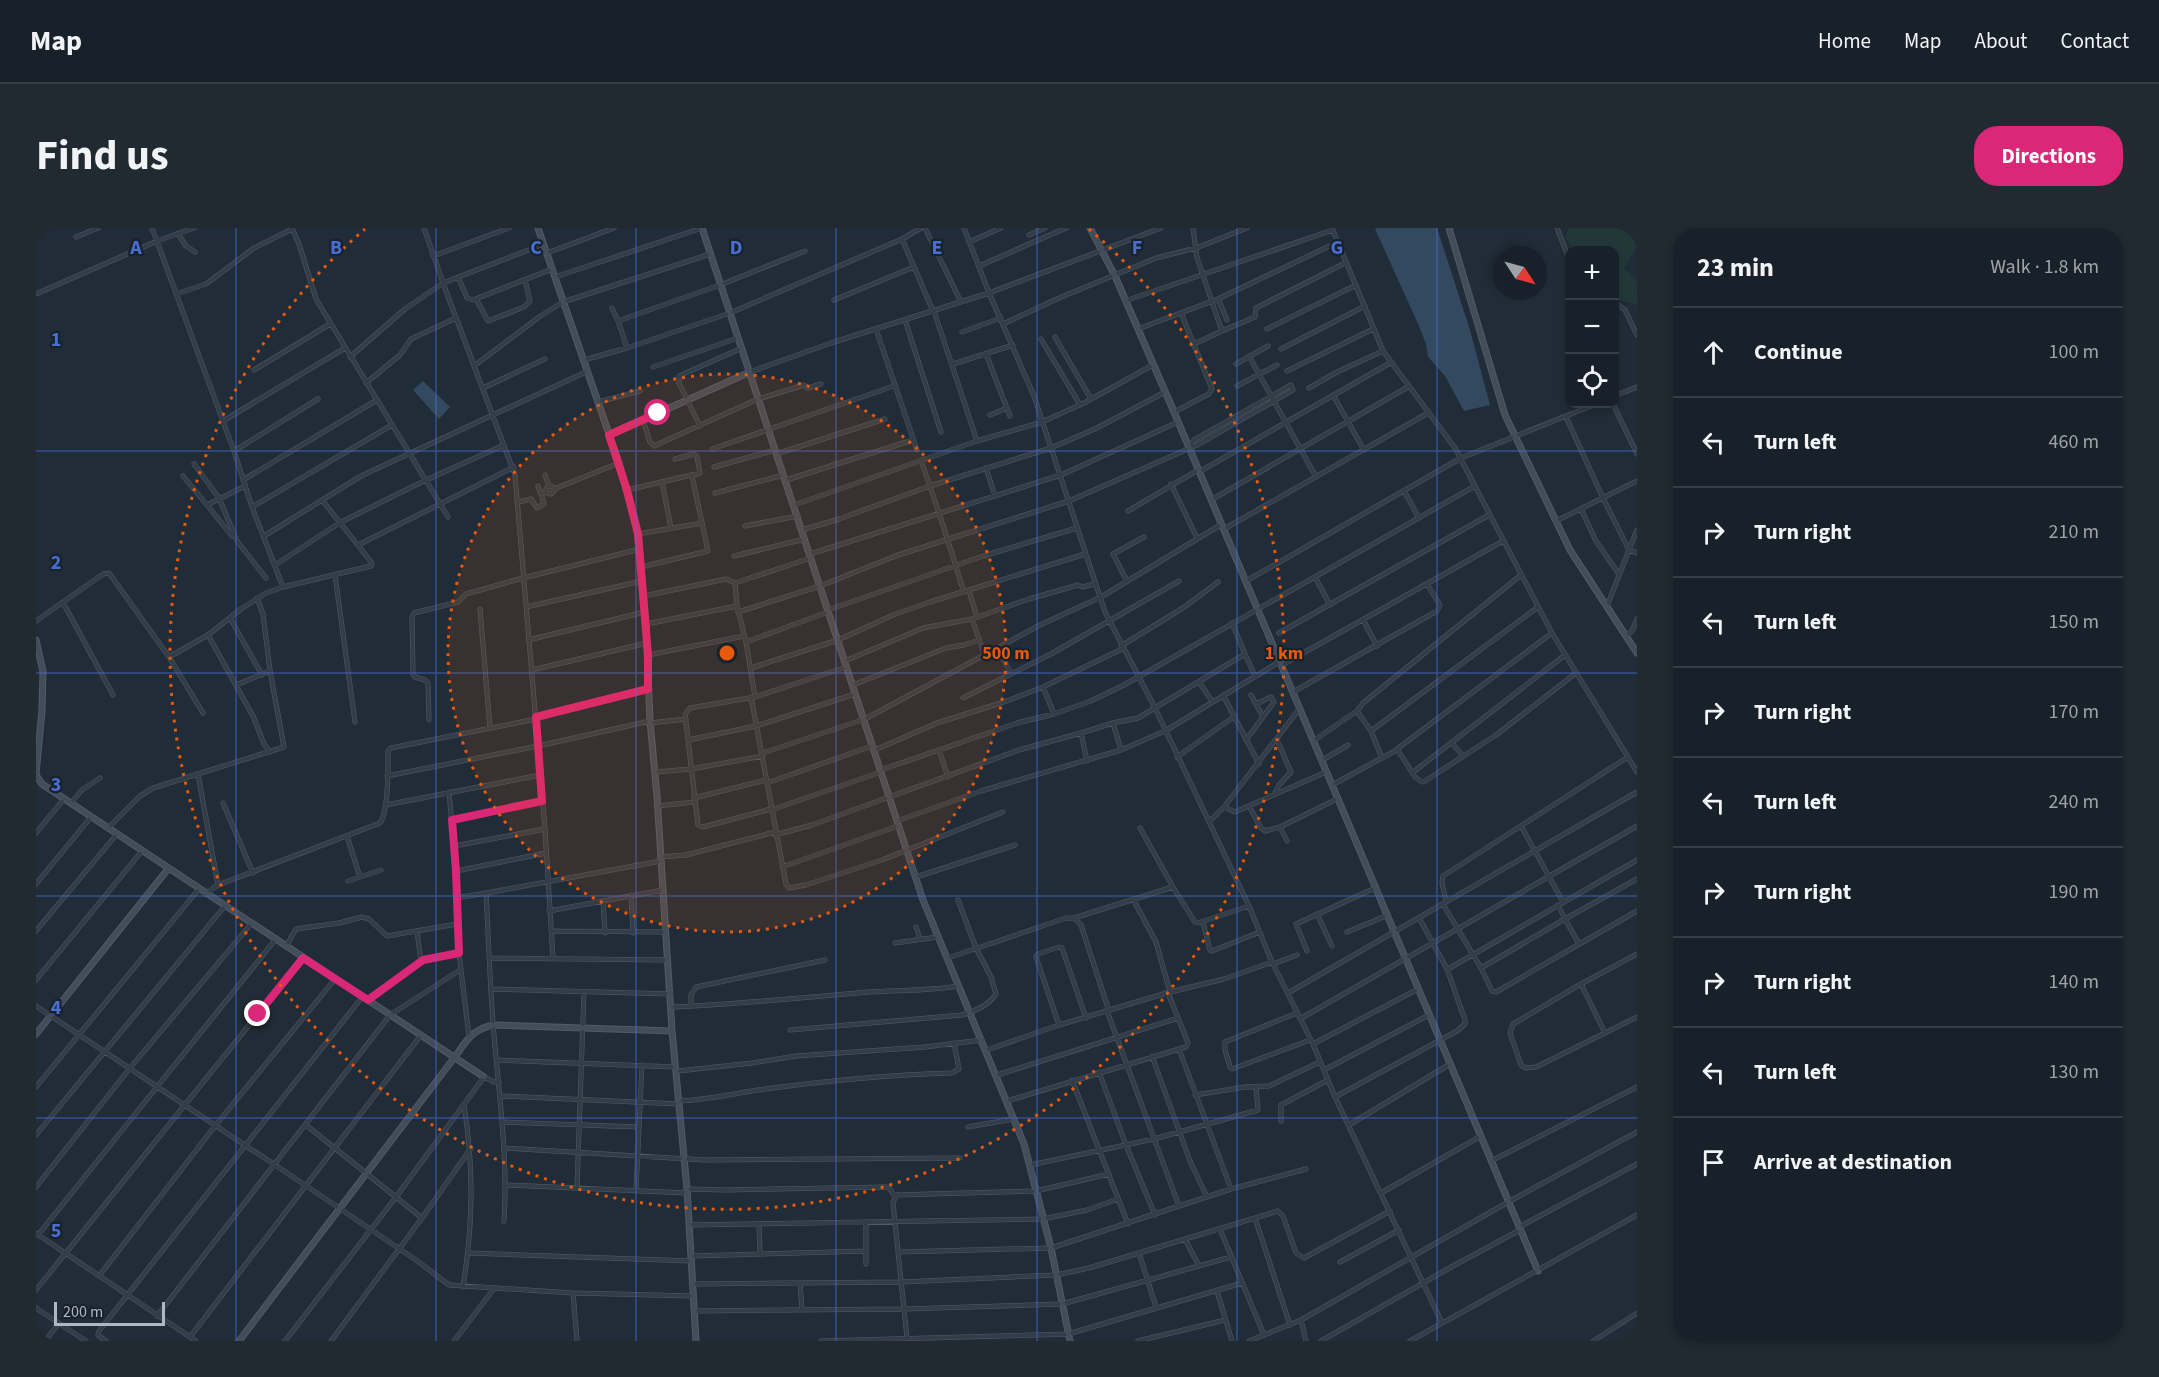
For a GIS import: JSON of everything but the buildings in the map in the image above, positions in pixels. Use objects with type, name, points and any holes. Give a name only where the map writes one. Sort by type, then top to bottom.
[{"type":"street","points":[[76,237],[98,228]]},
{"type":"street","points":[[152,228],[283,587]]},
{"type":"street","points":[[36,294],[157,241],[194,228]]},
{"type":"street","points":[[176,294],[207,284],[247,253],[292,228],[316,299],[448,517]]},
{"type":"street","points":[[433,256],[509,228]]},
{"type":"street","points":[[538,228],[619,463],[638,534],[696,1341]]},
{"type":"street","points":[[547,253],[614,228]]},
{"type":"street","points":[[555,277],[702,228],[916,877],[1024,1144],[1051,1248],[1070,1341]]},
{"type":"street","points":[[584,360],[730,313],[902,239],[921,228]]},
{"type":"street","points":[[925,228],[960,302]]},
{"type":"street","points":[[964,228],[989,293],[1013,345],[1042,422],[1061,475],[1094,584],[1101,597],[1103,609],[1155,708],[1442,1323]]},
{"type":"street","points":[[969,242],[1001,228]]},
{"type":"street","points":[[1029,235],[1046,228]]},
{"type":"street","points":[[979,266],[1066,228]]},
{"type":"street","points":[[1090,228],[1115,276],[1154,365],[1386,916],[1493,1160],[1538,1271]]},
{"type":"street","points":[[609,435],[750,372],[989,293],[1161,228]]},
{"type":"street","points":[[1193,228],[1202,274],[1222,331]]},
{"type":"street","points":[[1003,324],[1156,258],[1196,248],[1247,228]]},
{"type":"street","points":[[1449,228],[1505,415],[1570,550],[1637,653]]},
{"type":"street","points":[[1557,228],[1565,250]]},
{"type":"street","points":[[426,229],[443,283],[514,466],[545,829],[553,958]]},
{"type":"street","points":[[1125,301],[1333,229],[1383,351],[1461,458],[1552,633],[1637,772]]},
{"type":"street","points":[[177,234],[186,246],[195,252]]},
{"type":"street","points":[[902,239],[953,364],[977,441]]},
{"type":"street","points":[[1138,329],[1212,302],[1338,242]]},
{"type":"street","points":[[350,357],[405,309],[443,283],[544,244]]},
{"type":"street","points":[[618,321],[720,285],[805,251]]},
{"type":"street","points":[[474,366],[539,317],[563,302],[711,254]]},
{"type":"street","points":[[1194,344],[1255,317],[1256,308],[1345,263]]},
{"type":"street","points":[[834,300],[914,267]]},
{"type":"street","points":[[458,277],[467,298],[471,300],[552,269]]},
{"type":"street","points":[[476,299],[488,321],[507,314],[530,303],[525,280]]},
{"type":"street","points":[[1267,329],[1356,285]]},
{"type":"street","points":[[1218,299],[1227,320]]},
{"type":"street","points":[[1281,349],[1365,306]]},
{"type":"street","points":[[1619,306],[1625,310],[1637,335]]},
{"type":"street","points":[[612,308],[627,348]]},
{"type":"street","points":[[1174,412],[1212,391],[1181,313]]},
{"type":"street","points":[[366,383],[400,355],[411,339],[456,318]]},
{"type":"street","points":[[963,332],[1001,318]]},
{"type":"street","points":[[905,320],[941,432]]},
{"type":"street","points":[[254,370],[330,324]]},
{"type":"street","points":[[876,329],[917,450]]},
{"type":"street","points":[[1287,371],[1373,329]]},
{"type":"street","points":[[653,367],[739,338]]},
{"type":"street","points":[[1055,338],[1091,399]]},
{"type":"street","points":[[1041,339],[1080,405]]},
{"type":"street","points":[[953,364],[1013,345]]},
{"type":"street","points":[[1236,363],[1268,346]]},
{"type":"street","points":[[223,421],[345,348]]},
{"type":"street","points":[[700,426],[679,383],[679,375],[743,348]]},
{"type":"street","points":[[1309,388],[1383,351]]},
{"type":"street","points":[[986,354],[1010,416]]},
{"type":"street","points":[[1249,356],[1316,477]]},
{"type":"street","points":[[483,388],[545,359]]},
{"type":"street","points":[[1128,511],[1172,484],[1390,363]]},
{"type":"street","points":[[794,505],[977,441],[1042,422],[1080,405],[1154,365]]},
{"type":"street","points":[[1237,386],[1277,365]]},
{"type":"street","points":[[264,536],[361,476],[588,371]]},
{"type":"street","points":[[644,420],[651,445],[654,446],[758,399],[804,385],[808,388],[821,384]]},
{"type":"street","points":[[738,612],[820,586],[898,555],[1069,501],[1197,445],[1291,385],[1293,390],[1273,398]]},
{"type":"street","points":[[712,449],[894,386]]},
{"type":"street","points":[[1211,500],[1408,387]]},
{"type":"street","points":[[1619,394],[1637,387]]},
{"type":"street","points":[[598,402],[639,391]]},
{"type":"street","points":[[802,530],[1051,448],[1097,428],[1165,392]]},
{"type":"street","points":[[1332,395],[1364,450]]},
{"type":"street","points":[[234,451],[318,399]]},
{"type":"street","points":[[243,480],[376,400]]},
{"type":"street","points":[[990,415],[1007,408]]},
{"type":"street","points":[[1245,581],[1461,458],[1587,408]]},
{"type":"street","points":[[1615,408],[1637,454]]},
{"type":"street","points":[[655,772],[691,769],[763,755],[865,719],[1040,625],[1101,597],[1197,538],[1223,527],[1316,477],[1428,413]]},
{"type":"street","points":[[1566,417],[1629,550],[1637,553]]},
{"type":"street","points":[[714,467],[776,452],[885,419]]},
{"type":"street","points":[[644,596],[726,579],[735,583],[937,513],[1061,475],[1178,422]]},
{"type":"street","points":[[252,507],[392,425]]},
{"type":"street","points":[[715,493],[785,478],[913,440]]},
{"type":"street","points":[[275,564],[340,522],[504,445]]},
{"type":"street","points":[[627,490],[700,473],[696,455],[675,459]]},
{"type":"street","points":[[921,461],[975,618],[985,656]]},
{"type":"street","points":[[540,494],[550,488],[619,463]]},
{"type":"street","points":[[194,464],[219,498],[237,541]]},
{"type":"street","points":[[358,545],[514,466]]},
{"type":"street","points":[[986,468],[995,497]]},
{"type":"street","points":[[545,474],[550,488]]},
{"type":"street","points":[[183,476],[266,578]]},
{"type":"street","points":[[641,567],[705,553],[708,548],[692,476]]},
{"type":"street","points":[[662,482],[671,528]]},
{"type":"street","points":[[1556,521],[1637,482]]},
{"type":"street","points":[[1172,484],[1197,538]]},
{"type":"street","points":[[207,505],[245,486]]},
{"type":"street","points":[[518,502],[531,499],[537,508],[541,507],[544,504],[538,486]]},
{"type":"street","points":[[1094,584],[1085,587],[1078,585],[1029,599],[975,618],[923,628],[846,663],[753,697],[690,708],[685,712],[697,824],[702,827],[771,810],[1017,723],[1054,714],[1091,701],[1475,486]]},
{"type":"street","points":[[1404,490],[1419,518]]},
{"type":"street","points":[[169,657],[208,635],[257,598],[283,587],[372,565],[322,500]]},
{"type":"street","points":[[1581,509],[1596,541],[1618,573]]},
{"type":"street","points":[[1279,633],[1489,515]]},
{"type":"street","points":[[745,525],[798,516]]},
{"type":"street","points":[[638,534],[702,523]]},
{"type":"street","points":[[746,642],[956,566],[1077,528]]},
{"type":"street","points":[[1607,607],[1618,573],[1637,530]]},
{"type":"street","points":[[1127,581],[1113,554],[1144,537]]},
{"type":"street","points":[[734,556],[805,538]]},
{"type":"street","points":[[782,867],[981,791],[1121,750],[1165,731],[1255,676],[1363,620],[1503,541]]},
{"type":"street","points":[[429,720],[428,683],[415,677],[414,674],[412,614],[459,602],[466,594],[640,549]]},
{"type":"street","points":[[751,668],[838,640],[893,615],[1085,554]]},
{"type":"street","points":[[36,621],[103,574],[109,573],[169,657],[203,713]]},
{"type":"street","points":[[335,575],[355,722]]},
{"type":"street","points":[[1312,741],[1357,711],[1521,576]]},
{"type":"street","points":[[1315,577],[1330,605]]},
{"type":"street","points":[[526,607],[642,581]]},
{"type":"street","points":[[963,698],[1011,675],[1179,581]]},
{"type":"street","points":[[658,806],[694,800],[766,782],[874,748],[937,723],[1043,687],[1122,647],[1183,608],[1218,582]]},
{"type":"street","points":[[735,583],[738,612],[751,668],[756,726],[763,755],[775,833],[786,884],[789,888],[806,885],[907,851],[1003,812]]},
{"type":"street","points":[[1293,692],[1439,608],[1427,584]]},
{"type":"street","points":[[108,828],[133,802],[150,789],[284,747],[270,671],[263,614],[257,598]]},
{"type":"street","points":[[62,603],[113,695]]},
{"type":"street","points":[[646,624],[737,606]]},
{"type":"street","points":[[1371,731],[1538,607]]},
{"type":"street","points":[[480,609],[490,728]]},
{"type":"street","points":[[528,639],[645,612]]},
{"type":"street","points":[[230,618],[262,675]]},
{"type":"street","points":[[1626,636],[1632,631],[1637,619]]},
{"type":"street","points":[[1363,620],[1377,645]]},
{"type":"street","points":[[1232,623],[1255,676]]},
{"type":"street","points":[[1331,785],[1397,749],[1552,633]]},
{"type":"street","points":[[208,635],[270,752]]},
{"type":"street","points":[[648,655],[744,636]]},
{"type":"street","points":[[36,640],[43,671],[39,682],[36,775],[42,784],[198,890],[454,1058],[484,1077],[499,1082]]},
{"type":"street","points":[[853,685],[946,648],[979,640]]},
{"type":"street","points":[[532,670],[647,643]]},
{"type":"street","points":[[999,648],[1011,675]]},
{"type":"street","points":[[456,898],[686,855],[775,833],[795,831],[1019,750],[1082,734],[1113,723],[1132,720],[1245,654]]},
{"type":"street","points":[[1412,773],[1565,655]]},
{"type":"street","points":[[236,685],[270,671]]},
{"type":"street","points":[[1397,749],[1412,773],[1419,781],[1425,781],[1517,720],[1576,673]]},
{"type":"street","points":[[1198,682],[1212,701]]},
{"type":"street","points":[[1043,687],[1054,714]]},
{"type":"street","points":[[205,894],[218,885],[380,823],[385,816],[387,805],[388,751],[395,746],[536,718],[648,689]]},
{"type":"street","points":[[688,740],[756,726],[856,694]]},
{"type":"street","points":[[1223,695],[1259,764]]},
{"type":"street","points":[[1251,695],[1263,717]]},
{"type":"street","points":[[1246,740],[1274,702],[1269,697],[1256,704]]},
{"type":"street","points":[[1209,822],[1259,764],[1300,708]]},
{"type":"street","points":[[1357,711],[1371,731],[1382,758]]},
{"type":"street","points":[[1178,757],[1235,716]]},
{"type":"street","points":[[387,776],[650,722],[686,719]]},
{"type":"street","points":[[1113,723],[1121,750]]},
{"type":"street","points":[[1082,734],[1087,761]]},
{"type":"street","points":[[1277,739],[1296,784]]},
{"type":"street","points":[[1452,743],[1463,757]]},
{"type":"street","points":[[1321,761],[1348,745]]},
{"type":"street","points":[[939,750],[948,777]]},
{"type":"street","points":[[1628,757],[1443,876],[1442,883],[1444,903],[1492,991],[1496,992],[1637,911]]},
{"type":"street","points":[[1275,793],[1291,772]]},
{"type":"street","points":[[1224,807],[1235,812],[1326,772]]},
{"type":"street","points":[[198,774],[218,885]]},
{"type":"street","points":[[387,805],[540,775]]},
{"type":"street","points":[[71,803],[82,790],[100,778]]},
{"type":"street","points":[[449,792],[456,871],[456,924],[469,1038]]},
{"type":"street","points":[[1288,993],[1637,792]]},
{"type":"street","points":[[36,833],[64,799]]},
{"type":"street","points":[[1249,806],[1261,828],[1270,831],[1337,800]]},
{"type":"street","points":[[452,820],[542,801]]},
{"type":"street","points":[[223,803],[253,873]]},
{"type":"street","points":[[36,884],[91,817]]},
{"type":"street","points":[[1521,826],[1563,902]]},
{"type":"street","points":[[1300,1019],[1637,826]]},
{"type":"street","points":[[1280,827],[1287,841]]},
{"type":"street","points":[[1140,828],[1195,922],[1203,923],[1249,906]]},
{"type":"street","points":[[454,846],[545,829]]},
{"type":"street","points":[[36,931],[117,834]]},
{"type":"street","points":[[347,836],[360,877]]},
{"type":"street","points":[[916,877],[1015,845]]},
{"type":"street","points":[[36,980],[142,851]]},
{"type":"street","points":[[456,871],[546,853]]},
{"type":"street","points":[[1448,969],[1637,860]]},
{"type":"street","points":[[36,1034],[168,869]]},
{"type":"street","points":[[348,881],[381,870]]},
{"type":"street","points":[[1481,968],[1637,879]]},
{"type":"street","points":[[948,958],[1066,918],[1074,918],[1173,886]]},
{"type":"street","points":[[1307,951],[1296,924],[1375,888]]},
{"type":"street","points":[[36,1087],[198,890]]},
{"type":"street","points":[[549,911],[663,890]]},
{"type":"street","points":[[486,894],[504,1148],[506,1185],[504,1221]]},
{"type":"street","points":[[631,896],[633,933]]},
{"type":"street","points":[[1007,1101],[1186,1047],[1188,1043],[1169,993],[1156,942],[1133,898]]},
{"type":"street","points":[[790,1030],[936,1018],[971,1012],[991,1002],[996,994],[991,977],[976,948],[958,900]]},
{"type":"street","points":[[603,901],[605,933]]},
{"type":"street","points":[[1558,905],[1580,944]]},
{"type":"street","points":[[36,1135],[224,907]]},
{"type":"street","points":[[1317,914],[1332,946]]},
{"type":"street","points":[[1347,932],[1386,916]]},
{"type":"street","points":[[285,947],[296,929],[362,917],[369,919],[387,936],[456,924]]},
{"type":"street","points":[[1074,918],[1081,926],[1117,1037],[1179,1206]]},
{"type":"street","points":[[1335,1097],[1458,1031],[1465,1024],[1448,969],[1419,918]]},
{"type":"street","points":[[1203,923],[1212,951],[1260,932]]},
{"type":"street","points":[[36,1187],[130,1068],[251,924]]},
{"type":"street","points":[[916,927],[920,939]]},
{"type":"street","points":[[417,931],[421,962]]},
{"type":"street","points":[[551,931],[667,932]]},
{"type":"street","points":[[895,943],[939,936]]},
{"type":"street","points":[[195,1341],[37,1234],[275,940]]},
{"type":"street","points":[[1059,1025],[1036,957],[1038,954],[1059,947],[1062,948],[1086,1018]]},
{"type":"street","points":[[106,1341],[98,1335],[99,1331],[365,998],[421,962],[459,953]]},
{"type":"street","points":[[1637,954],[1513,1024],[1510,1033],[1521,1065],[1526,1068],[1536,1067],[1637,1017]]},
{"type":"street","points":[[987,1050],[1059,1025],[1224,979],[1297,955]]},
{"type":"street","points":[[36,1290],[303,958]]},
{"type":"street","points":[[490,958],[669,960]]},
{"type":"street","points":[[691,1006],[691,995],[696,987],[825,960]]},
{"type":"street","points":[[158,1316],[390,1015],[460,970]]},
{"type":"street","points":[[99,1276],[215,1126],[335,979]]},
{"type":"street","points":[[1581,984],[1605,1033]]},
{"type":"street","points":[[672,1007],[804,999],[870,992],[939,990],[960,986]]},
{"type":"street","points":[[492,989],[671,994]]},
{"type":"street","points":[[1297,1013],[1225,1042],[1230,1067],[1232,1069],[1312,1042],[1418,989]]},
{"type":"street","points":[[577,1188],[584,991]]},
{"type":"street","points":[[36,1006],[370,1229],[449,1286],[573,1293],[693,1296]]},
{"type":"street","points":[[1324,1070],[1430,1014]]},
{"type":"street","points":[[996,1075],[1178,1018]]},
{"type":"street","points":[[239,1341],[469,1038],[480,1028],[494,1025],[672,1031]]},
{"type":"street","points":[[190,1337],[421,1035]]},
{"type":"street","points":[[496,1060],[642,1065],[677,1069],[982,1040]]},
{"type":"street","points":[[501,1096],[680,1102],[837,1080],[952,1073],[959,1069],[954,1043]]},
{"type":"street","points":[[1179,1049],[1231,1189]]},
{"type":"street","points":[[1152,1056],[1190,1161],[1207,1197]]},
{"type":"street","points":[[1195,1095],[1245,1087],[1269,1086],[1320,1062]]},
{"type":"street","points":[[1349,1125],[1451,1064]]},
{"type":"street","points":[[636,1190],[642,1065]]},
{"type":"street","points":[[1099,1072],[1155,1215]]},
{"type":"street","points":[[285,1341],[396,1197],[484,1077]]},
{"type":"street","points":[[1072,1080],[1128,1224]]},
{"type":"street","points":[[1281,1121],[1281,1105],[1328,1080]]},
{"type":"street","points":[[1029,1165],[1154,1139],[1258,1110],[1256,1087]]},
{"type":"street","points":[[1493,1160],[1637,1087]]},
{"type":"street","points":[[463,1287],[468,1253],[472,1183],[471,1148],[464,1105]]},
{"type":"street","points":[[968,1127],[1014,1119]]},
{"type":"street","points":[[502,1122],[638,1127]]},
{"type":"street","points":[[306,1125],[422,1218]]},
{"type":"street","points":[[1248,1341],[1301,1320],[1637,1132]]},
{"type":"street","points":[[1382,1192],[1482,1136]]},
{"type":"street","points":[[331,1341],[471,1148]]},
{"type":"street","points":[[504,1148],[705,1160],[960,1158]]},
{"type":"street","points":[[1321,1341],[1637,1164]]},
{"type":"street","points":[[898,1252],[1051,1248],[1231,1189],[1306,1169]]},
{"type":"street","points":[[907,1338],[893,1203],[895,1197],[901,1193],[1036,1191],[1109,1174]]},
{"type":"street","points":[[506,1185],[687,1191],[886,1187],[895,1197]]},
{"type":"street","points":[[689,1225],[1043,1219],[1088,1210],[1118,1199]]},
{"type":"street","points":[[693,1284],[902,1282],[1056,1275],[1139,1253],[1274,1211],[1282,1213],[1296,1253],[1304,1258],[1390,1211]]},
{"type":"street","points":[[1410,1341],[1637,1215]]},
{"type":"street","points":[[1255,1218],[1290,1325]]},
{"type":"street","points":[[866,1223],[866,1264]]},
{"type":"street","points":[[759,1224],[760,1254]]},
{"type":"street","points":[[1220,1229],[1264,1335]]},
{"type":"street","points":[[1340,1262],[1399,1230]]},
{"type":"street","points":[[1185,1239],[1198,1266]]},
{"type":"street","points":[[468,1253],[691,1258],[866,1251]]},
{"type":"street","points":[[1139,1253],[1156,1307]]},
{"type":"street","points":[[694,1311],[904,1309],[1062,1304],[1232,1257]]},
{"type":"street","points":[[800,1283],[802,1310]]},
{"type":"street","points":[[821,1341],[1068,1334],[1242,1283]]},
{"type":"street","points":[[454,1341],[493,1289]]},
{"type":"street","points":[[1216,1291],[1232,1341]]},
{"type":"street","points":[[573,1293],[577,1341]]},
{"type":"street","points":[[36,1308],[86,1341]]},
{"type":"street","points":[[1593,1341],[1637,1313]]},
{"type":"street","points":[[1138,1341],[1225,1320]]},
{"type":"street","points":[[1301,1320],[1306,1341]]},
{"type":"street","points":[[45,1341],[59,1323]]},
{"type":"green space","points":[[1569,228],[1637,228],[1637,247],[1624,268],[1637,281],[1637,305],[1619,300],[1619,246],[1571,246],[1565,237]]},
{"type":"water","points":[[1437,228],[1470,330],[1490,405],[1464,411],[1445,376],[1428,357],[1419,326],[1375,229]]},
{"type":"water","points":[[423,381],[450,407],[439,419],[413,390]]},
{"type":"route","points":[[258,1014],[303,958],[368,1000],[423,960],[459,953],[452,820],[542,801],[536,717],[648,689],[648,655],[638,534],[627,490],[609,435],[658,413]]}]
